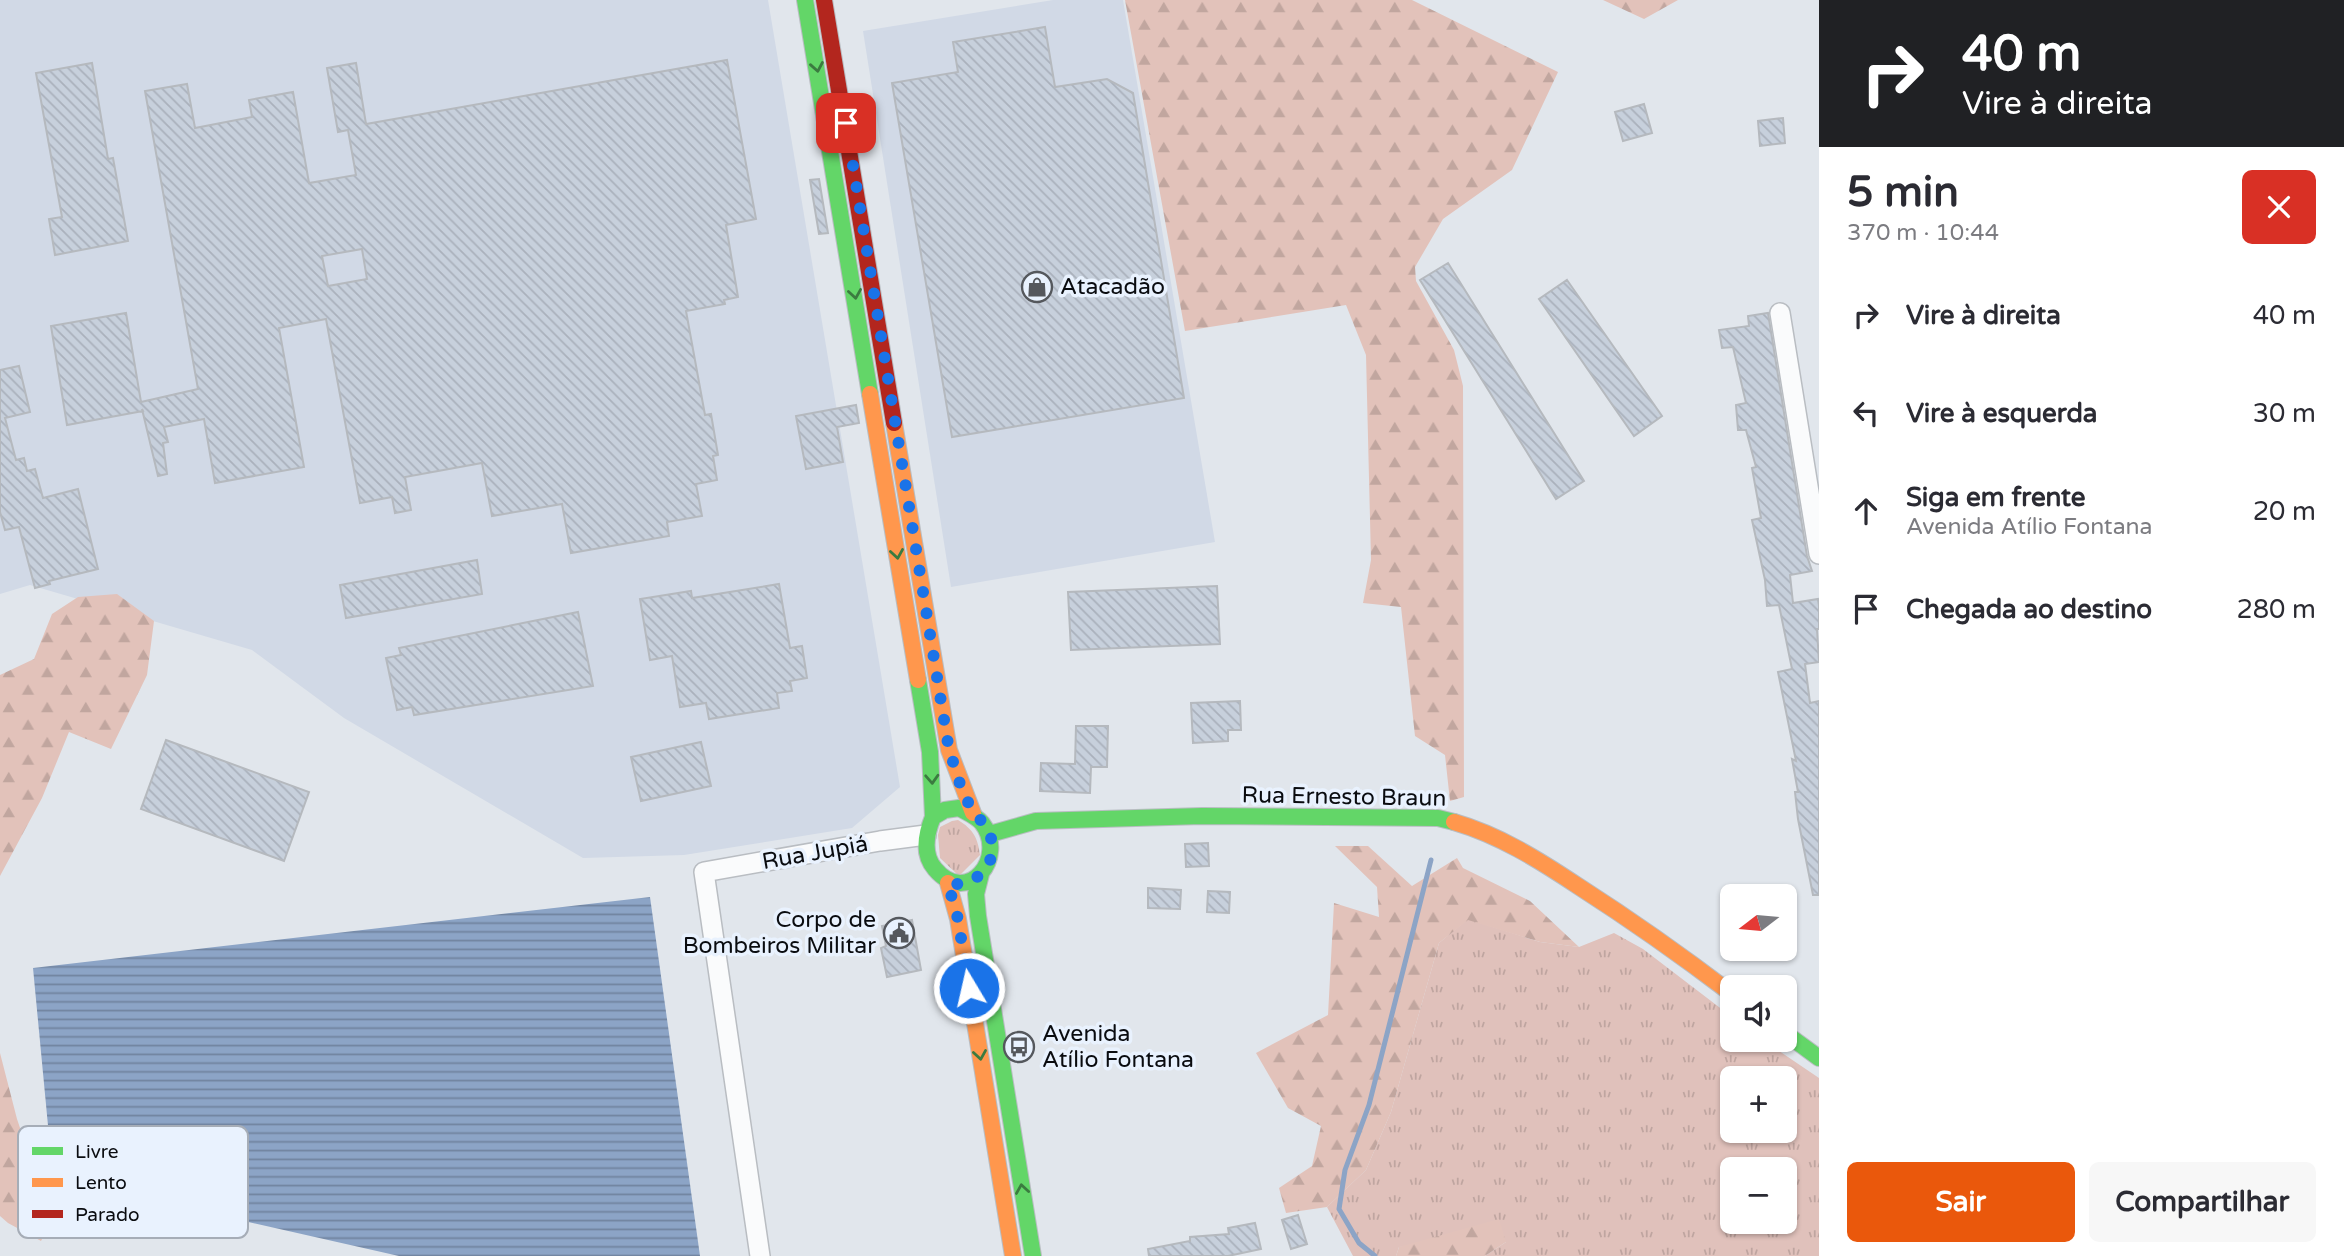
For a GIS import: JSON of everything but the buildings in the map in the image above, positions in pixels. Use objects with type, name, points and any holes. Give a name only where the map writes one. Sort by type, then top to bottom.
[{"type":"main road","points":[[805,0],[930,752],[933,817],[926,835],[929,860],[948,884],[958,919],[1013,1256]]},
{"type":"main road","points":[[824,0],[949,750],[962,789],[974,813],[990,834],[992,849],[989,863],[981,874],[971,882],[948,884]]},
{"type":"main road","points":[[933,817],[945,810],[959,808],[974,813]]},
{"type":"main road","name":"Rua Ernesto Braun","points":[[990,834],[1036,821],[1229,817],[1438,818],[1453,821],[1490,834],[1535,858],[1636,922],[1720,985]]},
{"type":"main road","points":[[981,874],[976,894],[978,916],[1033,1256]]},
{"type":"main road","points":[[1797,1042],[1819,1058]]},
{"type":"street","points":[[1780,313],[1819,554]]},
{"type":"street","name":"Rua Jupiá","points":[[760,1256],[704,872],[926,835]]},
{"type":"shaded area","points":[[0,0],[768,0],[900,787],[852,828],[684,855],[583,858],[344,718],[252,650],[30,585],[0,594]]},
{"type":"shaded area","name":"Atacadão","points":[[1053,0],[1123,0],[1215,542],[951,587],[863,31]]},
{"type":"green space","points":[[1125,0],[1412,0],[1558,72],[1512,170],[1443,219],[1415,267],[1416,281],[1454,350],[1463,386],[1464,797],[1450,801],[1445,755],[1415,736],[1401,607],[1363,603],[1371,560],[1366,355],[1346,305],[1185,331]]},
{"type":"green space","points":[[1603,0],[1678,0],[1644,19]]},
{"type":"green space","points":[[117,594],[154,621],[147,675],[111,749],[69,732],[42,798],[0,876],[0,675],[34,659],[52,614],[78,597]]},
{"type":"green space","points":[[958,820],[974,834],[980,855],[959,876],[940,858],[938,835],[940,827]]},
{"type":"green space","points":[[1335,846],[1368,846],[1412,886],[1457,858],[1463,868],[1530,901],[1579,947],[1540,942],[1468,920],[1439,943],[1391,1112],[1366,1170],[1327,1207],[1286,1213],[1279,1188],[1312,1166],[1321,1126],[1288,1108],[1256,1053],[1328,1015],[1334,903],[1379,917],[1377,887]]},
{"type":"green space","points":[[1468,919],[1540,942],[1579,947],[1614,933],[1643,949],[1720,1008],[1720,1052],[1781,1052],[1819,1078],[1819,1256],[1485,1256],[1506,1242],[1399,1247],[1396,1256],[1353,1256],[1327,1207],[1366,1170],[1391,1112],[1439,943]]},
{"type":"green space","points":[[0,1053],[19,1126],[18,1228],[0,1216]]},
{"type":"green space","points":[[1499,1219],[1506,1242],[1485,1256],[1396,1256],[1399,1247]]},
{"type":"water","points":[[650,897],[700,1256],[399,1256],[248,1222],[248,1126],[48,1126],[33,968]]},
{"type":"waterway","points":[[1375,1256],[1359,1243],[1339,1209],[1345,1170],[1369,1105],[1431,860]]},
{"type":"traffic: fast","points":[[805,0],[870,394]]},
{"type":"traffic: fast","points":[[918,680],[930,752],[933,817]]},
{"type":"traffic: fast","points":[[959,808],[982,823],[989,836],[990,850],[981,873],[971,881],[960,883],[948,880],[935,869],[928,857],[926,844],[933,817],[945,810],[959,808]]},
{"type":"traffic: fast","points":[[990,834],[1036,821],[1202,816],[1438,818],[1454,822]]},
{"type":"traffic: fast","points":[[981,874],[976,894],[978,916],[1033,1256]]},
{"type":"traffic: fast","points":[[1797,1042],[1819,1058]]},
{"type":"traffic: slow","points":[[870,394],[918,680]]},
{"type":"traffic: slow","points":[[894,423],[949,750],[973,813]]},
{"type":"traffic: slow","points":[[1454,822],[1503,841],[1548,867],[1637,925],[1720,985]]},
{"type":"traffic: slow","points":[[948,883],[958,919],[1013,1256]]},
{"type":"traffic: jam","points":[[824,0],[894,423]]},
{"type":"place","name":"Atacadão","points":[[1037,287]]},
{"type":"place","name":"Corpo de Bombeiros Militar","points":[[899,933]]},
{"type":"place","name":"Avenida Atílio Fontana","points":[[1019,1047]]},
{"type":"route","points":[[846,123],[949,750],[962,789],[974,813],[990,834],[992,849],[989,863],[981,874],[971,882],[948,884],[958,919],[969,988]]}]
